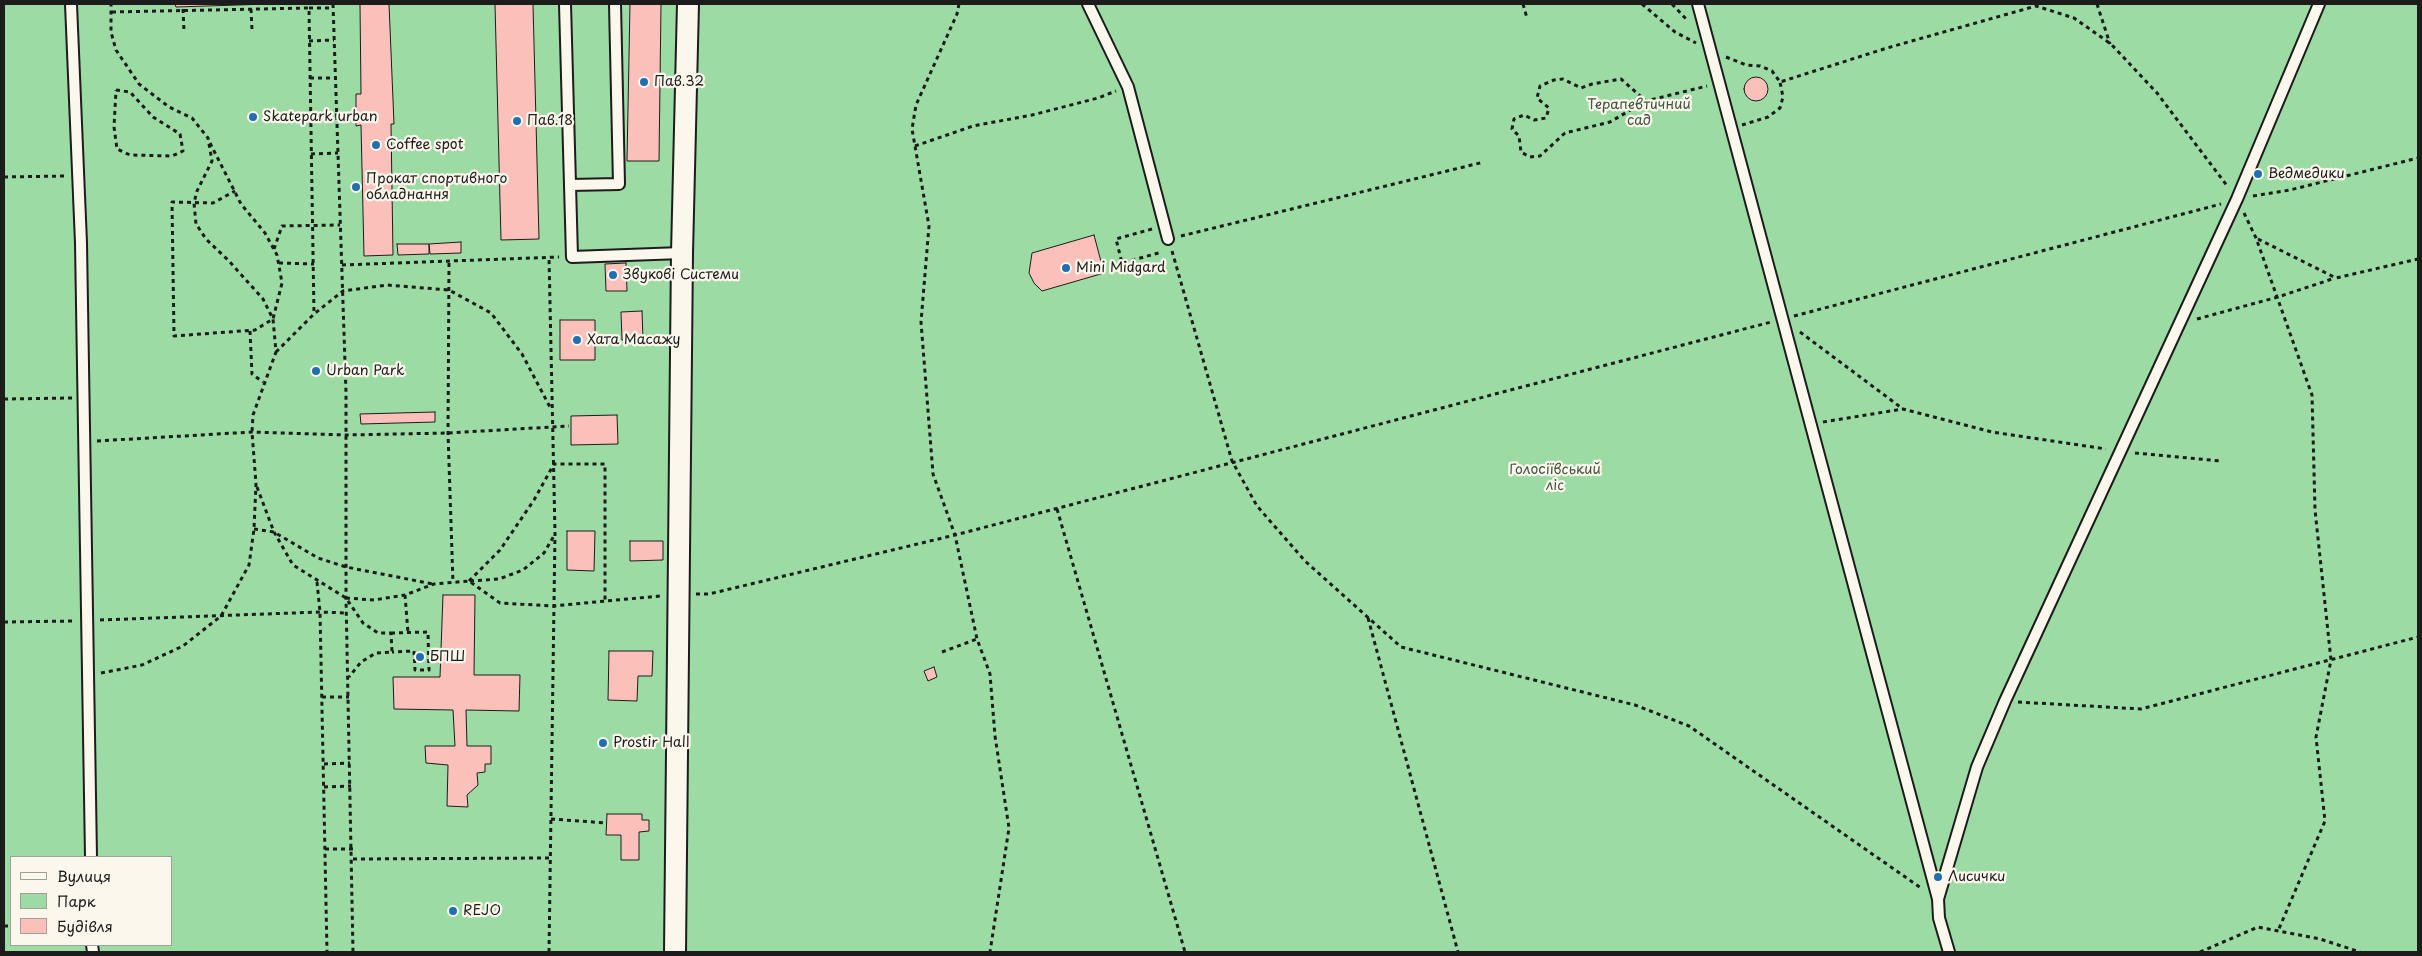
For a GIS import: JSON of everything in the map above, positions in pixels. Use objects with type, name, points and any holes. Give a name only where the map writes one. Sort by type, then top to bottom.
[{"type":"street","points":[[675,952],[682,253],[688,4]]},
{"type":"lane","points":[[71,4],[78,175],[91,856]]},
{"type":"lane","points":[[565,4],[572,257],[682,253]]},
{"type":"lane","points":[[570,185],[618,184],[615,4]]},
{"type":"lane","points":[[1088,4],[1128,86],[1168,239]]},
{"type":"lane","points":[[1698,4],[1938,899],[1939,918],[1949,952]]},
{"type":"lane","points":[[1938,899],[1977,767],[2005,701],[2237,199],[2319,4]]},
{"type":"path","points":[[111,4],[112,32],[116,50],[139,84],[170,107],[192,118],[208,138],[241,204],[265,233],[274,249],[279,263],[282,283],[273,318],[276,352]]},
{"type":"path","points":[[959,4],[957,14],[916,105],[912,129],[929,226],[921,322],[934,474],[955,535],[977,639],[990,674],[995,736],[1010,828],[990,952]]},
{"type":"path","points":[[1523,4],[1527,18]]},
{"type":"path","points":[[1642,4],[1674,32],[1710,51],[1746,65],[1760,66],[1772,71],[1780,82],[1783,97],[1780,108],[1768,117],[1732,128]]},
{"type":"path","points":[[2097,4],[2110,44]]},
{"type":"path","points":[[112,12],[333,6],[343,291],[346,435],[346,613],[353,849],[353,952]]},
{"type":"path","points":[[1780,82],[1887,48],[2036,6],[2074,18],[2110,44],[2157,93],[2237,199],[2256,238],[2312,395],[2315,510],[2331,660],[2316,738],[2325,821],[2278,931]]},
{"type":"path","points":[[251,8],[252,30]]},
{"type":"path","points":[[309,8],[314,314]]},
{"type":"path","points":[[183,9],[184,31]]},
{"type":"path","points":[[309,41],[334,40]]},
{"type":"path","points":[[310,78],[335,78]]},
{"type":"path","points":[[1646,101],[1621,79],[1581,88],[1563,79],[1554,80],[1540,86],[1537,98],[1549,108],[1546,118],[1534,120],[1524,116],[1514,118],[1512,129],[1519,136],[1521,152],[1530,157],[1540,156],[1565,132],[1610,122],[1646,101],[1719,81]]},
{"type":"path","points":[[915,146],[973,126],[1032,115],[1098,98],[1128,86]]},
{"type":"path","points":[[116,90],[130,92],[153,117],[180,134],[183,151],[172,156],[130,155],[117,149],[114,127],[116,90]]},
{"type":"path","points":[[311,115],[337,115]]},
{"type":"path","points":[[208,138],[212,161],[197,191],[194,203],[196,224],[206,240],[229,261],[263,299],[273,318]]},
{"type":"path","points":[[311,154],[338,153]]},
{"type":"path","points":[[469,581],[500,603],[553,606],[680,594],[709,594],[1057,509],[1232,461],[2185,215],[2237,199],[2290,190],[2418,158]]},
{"type":"path","points":[[1484,162],[1168,239],[1232,461],[1256,506],[1305,561],[1401,647],[1635,705],[1688,726],[1938,899]]},
{"type":"path","points":[[4,177],[78,175]]},
{"type":"path","points":[[235,192],[214,203],[172,202],[174,336],[255,330],[273,318]]},
{"type":"path","points":[[274,249],[282,226],[340,225]]},
{"type":"path","points":[[1165,225],[1116,239],[1122,263],[1171,249]]},
{"type":"path","points":[[2256,238],[2336,278]]},
{"type":"path","points":[[549,952],[555,533],[550,257]]},
{"type":"path","points":[[342,265],[449,263],[572,257]]},
{"type":"path","points":[[2180,323],[2278,297],[2336,278],[2418,259]]},
{"type":"path","points":[[279,263],[314,264]]},
{"type":"path","points":[[449,263],[448,433],[454,583]]},
{"type":"path","points":[[87,676],[142,665],[184,646],[220,616],[248,565],[254,529],[256,484],[252,432],[253,415],[263,382],[276,352],[314,314],[343,291],[387,285],[449,290],[491,313],[522,354],[552,411]]},
{"type":"path","points":[[1783,319],[1903,409],[1992,432],[2120,452],[2221,461]]},
{"type":"path","points":[[250,330],[252,374],[263,382]]},
{"type":"path","points":[[4,399],[82,398]]},
{"type":"path","points":[[1811,424],[1903,409]]},
{"type":"path","points":[[83,442],[252,432],[346,435],[448,433],[569,426]]},
{"type":"path","points":[[554,464],[605,464],[605,600]]},
{"type":"path","points":[[469,581],[500,550],[534,500],[554,464]]},
{"type":"path","points":[[256,484],[274,532],[293,565],[317,582],[346,598],[374,600],[405,595],[434,584]]},
{"type":"path","points":[[1057,509],[1185,952]]},
{"type":"path","points":[[254,529],[274,532],[318,558],[346,567],[434,584],[499,580],[523,570],[544,553],[555,533]]},
{"type":"path","points":[[317,582],[320,612],[327,952]]},
{"type":"path","points":[[405,595],[408,633]]},
{"type":"path","points":[[346,598],[363,623],[378,633],[428,632],[429,670],[415,670],[414,651],[376,653],[361,662],[348,678]]},
{"type":"path","points":[[4,622],[320,612],[346,613]]},
{"type":"path","points":[[1368,617],[1458,952]]},
{"type":"path","points":[[391,634],[392,652]]},
{"type":"path","points":[[2005,701],[2141,709],[2418,637]]},
{"type":"path","points":[[942,652],[977,639]]},
{"type":"path","points":[[322,697],[349,697]]},
{"type":"path","points":[[324,764],[350,764]]},
{"type":"path","points":[[324,787],[351,786]]},
{"type":"path","points":[[551,819],[606,823]]},
{"type":"path","points":[[325,849],[353,849]]},
{"type":"path","points":[[353,859],[549,858]]},
{"type":"path","points":[[2200,952],[2258,927],[2320,939],[2360,952]]},
{"type":"green space","name":"Голосіївський ліс","points":[[4,4],[2418,4],[2418,952],[4,952]]},
{"type":"building","points":[[175,4],[268,4],[176,7]]},
{"type":"building","points":[[360,4],[389,4],[394,124],[391,124],[393,255],[364,256],[361,125],[356,126],[356,94],[361,94]]},
{"type":"building","name":"Пав.18","points":[[495,4],[533,4],[539,239],[501,240]]},
{"type":"building","name":"Пав.32","points":[[630,4],[661,4],[659,161],[627,161]]},
{"type":"building","points":[[1756,77],[1765,80],[1768,89],[1765,98],[1756,101],[1747,98],[1744,89],[1747,80]]},
{"type":"building","name":"Mini Midgard","points":[[1094,235],[1104,273],[1042,291],[1034,283],[1029,273],[1032,253]]},
{"type":"building","points":[[461,242],[461,253],[430,254],[429,244]]},
{"type":"building","points":[[397,244],[429,244],[429,254],[398,255]]},
{"type":"building","points":[[626,263],[627,291],[606,291],[605,264]]},
{"type":"building","points":[[642,311],[643,339],[622,340],[621,312]]},
{"type":"building","name":"Хата Масажу","points":[[560,320],[595,320],[595,360],[560,360]]},
{"type":"building","points":[[435,412],[435,422],[361,424],[360,414]]},
{"type":"building","points":[[617,415],[618,444],[571,445],[571,416]]},
{"type":"building","points":[[567,531],[595,531],[594,571],[567,570]]},
{"type":"building","points":[[630,541],[663,541],[663,560],[630,561]]},
{"type":"building","points":[[443,595],[475,595],[474,675],[520,675],[519,711],[466,710],[467,746],[491,746],[491,764],[485,764],[485,772],[477,773],[478,785],[467,795],[468,807],[447,806],[448,765],[426,763],[425,746],[455,746],[453,710],[394,709],[393,677],[440,677]]},
{"type":"building","points":[[609,651],[653,651],[652,676],[638,676],[637,701],[608,700]]},
{"type":"building","points":[[934,667],[937,677],[928,681],[924,671]]},
{"type":"building","points":[[607,814],[642,814],[642,820],[649,820],[649,831],[639,832],[639,860],[621,860],[621,835],[606,835]]},
{"type":"place","name":"Пав.32","points":[[644,82]]},
{"type":"place","name":"Skatepark urban","points":[[253,117]]},
{"type":"place","name":"Пав.18","points":[[517,121]]},
{"type":"place","name":"Coffee spot","points":[[376,145]]},
{"type":"place","name":"Ведмедики","points":[[2258,174]]},
{"type":"place","name":"Прокат спортивного обладнання","points":[[356,187]]},
{"type":"place","name":"Mini Midgard","points":[[1066,268]]},
{"type":"place","name":"Звукові Системи","points":[[613,275]]},
{"type":"place","name":"Хата Масажу","points":[[577,340]]},
{"type":"place","name":"Urban Park","points":[[316,371]]},
{"type":"place","name":"БПШ","points":[[420,657]]},
{"type":"place","name":"Prostir Hall","points":[[603,743]]},
{"type":"place","name":"Лисички","points":[[1938,877]]},
{"type":"place","name":"REJO","points":[[453,911]]},
{"type":"park label","name":"Терапевтичний сад","points":[[1639,114]]}]
